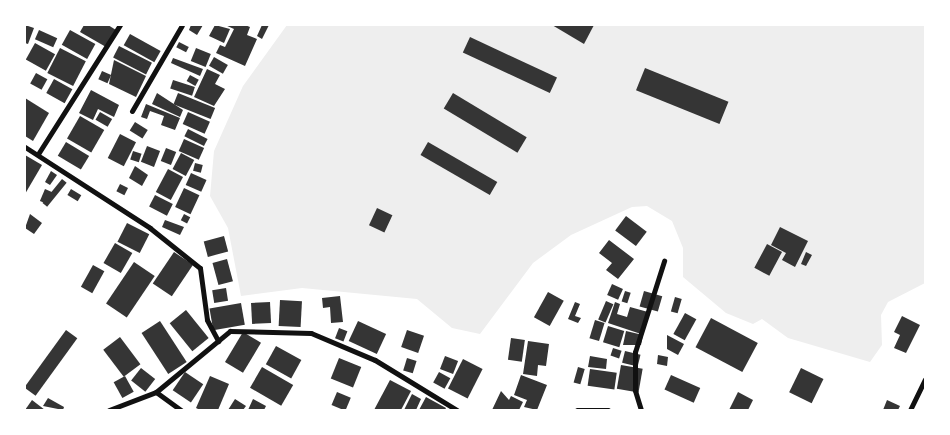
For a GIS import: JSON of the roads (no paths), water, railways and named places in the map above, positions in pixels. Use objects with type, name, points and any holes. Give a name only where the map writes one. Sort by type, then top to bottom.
[{"type":"street","points":[[38,154],[120,25]]},
{"type":"street","points":[[132,111],[182,25]]},
{"type":"street","points":[[25,147],[38,154],[49,166],[150,228],[200,268],[207,320],[218,341]]},
{"type":"street","points":[[641,410],[635,390],[635,352],[664,261]]},
{"type":"street","points":[[109,410],[156,392],[230,332],[311,333],[375,360],[457,410]]},
{"type":"street","points":[[910,410],[925,379]]},
{"type":"street","points":[[156,392],[181,410]]},
{"type":"street","points":[[577,410],[608,410]]}]
